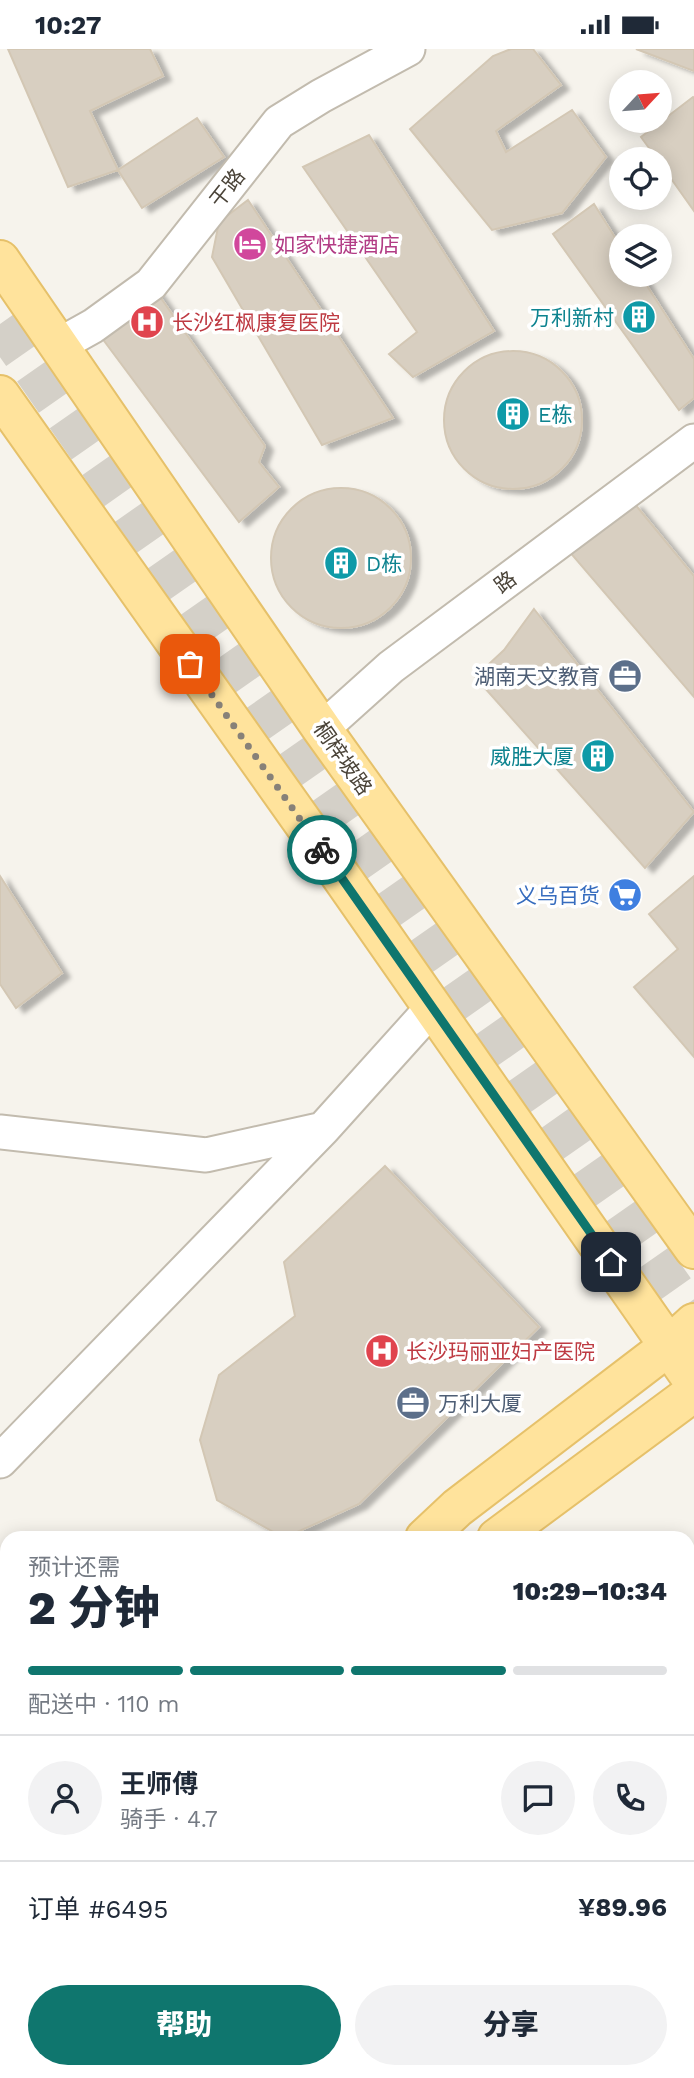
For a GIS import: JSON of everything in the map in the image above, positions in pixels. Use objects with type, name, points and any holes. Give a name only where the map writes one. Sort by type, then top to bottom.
[{"type":"main road","name":"桐梓坡路","points":[[0,260],[322,729],[694,1249]]},
{"type":"main road","points":[[0,395],[432,1008],[682,1335],[694,1382]]},
{"type":"main road","points":[[432,1531],[457,1508],[682,1335]]},
{"type":"main road","points":[[506,1531],[694,1392]]},
{"type":"street","name":"干路","points":[[58,345],[93,326],[151,284],[279,122],[408,49]]},
{"type":"street","name":"路","points":[[322,729],[391,667],[694,441]]},
{"type":"street","points":[[0,1461],[323,1129],[432,1008]]},
{"type":"street","points":[[0,1132],[206,1155],[323,1129]]},
{"type":"building","points":[[8,49],[150,49],[163,76],[90,111],[118,170],[68,187]]},
{"type":"building","points":[[511,49],[533,49],[561,85],[496,131],[506,152],[572,110],[606,157],[562,213],[492,230],[410,129],[493,56]]},
{"type":"building","points":[[636,49],[694,49],[694,71]]},
{"type":"building","points":[[694,98],[694,211],[672,180],[672,147],[648,147],[641,137],[646,133],[672,133],[672,113]]},
{"type":"building","points":[[197,118],[224,157],[142,208],[118,170]]},
{"type":"building","points":[[369,135],[494,331],[413,377],[389,354],[417,332],[303,167]]},
{"type":"building","points":[[248,200],[393,418],[322,445],[212,257],[219,222]]},
{"type":"building","name":"万利新村","points":[[594,204],[609,228],[609,287],[648,287],[694,359],[694,398],[679,410],[553,234]]},
{"type":"building","points":[[151,284],[265,446],[259,462],[279,487],[239,522],[93,326]]},
{"type":"building","name":"E栋","points":[[513,351],[539,356],[562,371],[577,394],[582,420],[577,446],[562,469],[539,484],[513,489],[487,484],[464,469],[449,446],[444,420],[449,394],[464,371],[487,356]]},
{"type":"building","name":"D栋","points":[[341,488],[368,493],[390,509],[406,531],[411,558],[406,585],[390,607],[368,623],[341,628],[314,623],[292,607],[276,585],[271,558],[276,531],[292,509],[314,493]]},
{"type":"building","points":[[634,503],[694,576],[694,697],[568,550]]},
{"type":"building","name":"威胜大厦","points":[[534,609],[694,812],[645,868],[475,677],[504,650]]},
{"type":"building","points":[[0,876],[62,973],[16,1008],[0,984]]},
{"type":"building","points":[[694,876],[694,1057],[634,987],[678,949],[649,914]]},
{"type":"building","name":"长沙玛丽亚妇产医院","points":[[385,1166],[539,1327],[359,1504],[299,1531],[272,1531],[217,1500],[200,1440],[219,1375],[295,1316],[284,1262]]},
{"type":"tunnel","points":[[0,324],[694,1316]]},
{"type":"way so far","points":[[190,664],[322,850]]},
{"type":"place","name":"如家快捷酒店","points":[[250,244]]},
{"type":"place","name":"万利新村","points":[[639,317]]},
{"type":"place","name":"长沙红枫康复医院","points":[[147,322]]},
{"type":"place","name":"E栋","points":[[513,414]]},
{"type":"place","name":"D栋","points":[[341,563]]},
{"type":"place","name":"湖南天文教育","points":[[625,676]]},
{"type":"place","name":"威胜大厦","points":[[598,756]]},
{"type":"place","name":"义乌百货","points":[[625,895]]},
{"type":"place","name":"长沙玛丽亚妇产医院","points":[[382,1351]]},
{"type":"place","name":"万利大厦","points":[[413,1403]]},
{"type":"route","points":[[322,850],[611,1262]]}]
